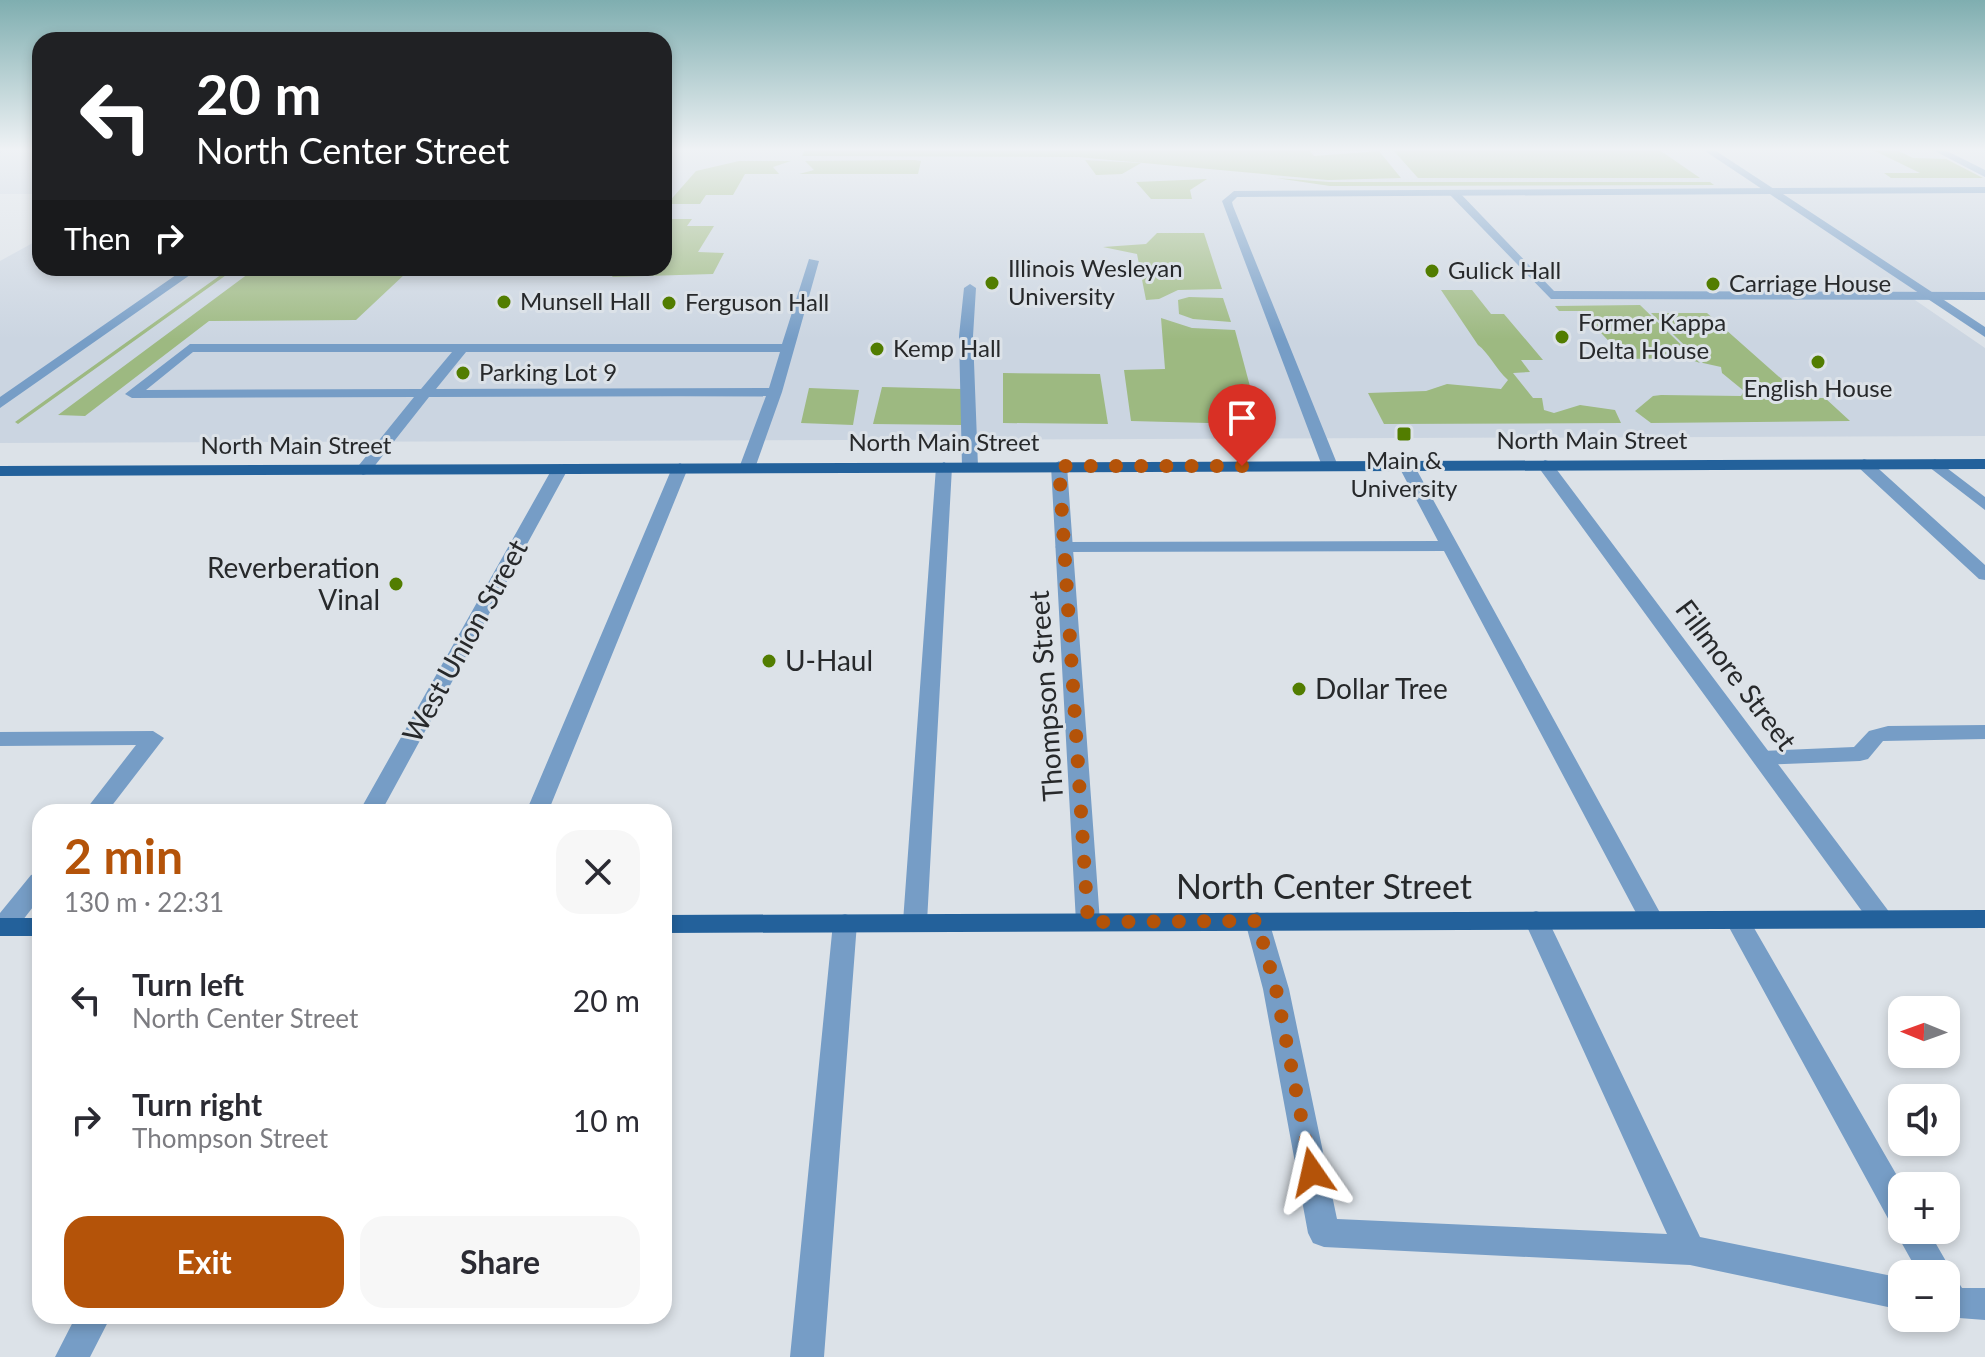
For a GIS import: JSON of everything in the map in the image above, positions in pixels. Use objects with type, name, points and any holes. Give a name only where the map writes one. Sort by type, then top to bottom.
[{"type":"main road","name":"North Main Street","points":[[0,471],[1985,464]]},
{"type":"main road","name":"North Center Street","points":[[672,924],[1985,919]]},
{"type":"main road","points":[[2,927],[32,927]]},
{"type":"street","points":[[1230,212],[1330,466]]},
{"type":"street","points":[[1472,212],[1551,295],[1985,296]]},
{"type":"street","points":[[1804,212],[1985,333]]},
{"type":"street","points":[[747,468],[775,392],[813,261]]},
{"type":"street","points":[[0,404],[183,276]]},
{"type":"street","points":[[970,288],[966,336],[970,467]]},
{"type":"street","points":[[775,392],[132,394],[190,348],[788,348]]},
{"type":"street","points":[[363,470],[428,394],[462,348]]},
{"type":"street","points":[[1864,464],[1985,575]]},
{"type":"street","points":[[1935,464],[1985,505]]},
{"type":"street","points":[[1406,465],[1652,920]]},
{"type":"street","name":"Fillmore Street","points":[[1545,465],[1881,919]]},
{"type":"street","name":"Thompson Street","points":[[1059,466],[1088,922]]},
{"type":"street","points":[[915,922],[944,467]]},
{"type":"street","points":[[540,804],[680,468]]},
{"type":"street","name":"West Union Street","points":[[374,804],[560,469]]},
{"type":"street","points":[[1064,547],[1451,546]]},
{"type":"street","points":[[1762,758],[1860,754],[1876,736],[1888,733],[1985,732]]},
{"type":"street","points":[[0,739],[153,738],[101,804]]},
{"type":"street","points":[[2,927],[32,891]]},
{"type":"street","points":[[1536,920],[1690,1250]]},
{"type":"street","points":[[1737,920],[1888,1189]]},
{"type":"street","points":[[1257,921],[1276,989],[1324,1233],[1690,1250],[1888,1291]]},
{"type":"street","points":[[807,1357],[845,923]]},
{"type":"street","points":[[72,1357],[90,1324]]},
{"type":"shaded area","name":"Illinois Wesleyan University","points":[[672,212],[1985,212],[1985,298],[1912,298],[1985,348],[1985,436],[0,443],[0,261],[32,243],[32,276],[672,276]]},
{"type":"green space","points":[[672,219],[692,219],[687,226],[714,226],[698,252],[724,253],[713,274],[672,275]]},
{"type":"green space","points":[[1157,233],[1204,233],[1222,289],[1178,290],[1159,299],[1146,300],[1137,254],[1103,247],[1146,244]]},
{"type":"green space","points":[[219,276],[225,276],[18,424],[15,422]]},
{"type":"green space","points":[[245,276],[403,276],[356,320],[209,321],[85,416],[58,415]]},
{"type":"green space","points":[[1441,290],[1472,290],[1491,314],[1504,314],[1543,360],[1521,360],[1530,372],[1513,373],[1533,398],[1542,398],[1544,410],[1554,413],[1580,405],[1615,410],[1621,423],[1384,424],[1368,393],[1426,391],[1447,384],[1501,389],[1508,380],[1478,345]]},
{"type":"green space","points":[[1189,297],[1223,298],[1231,322],[1193,319],[1179,314],[1178,300]]},
{"type":"green space","points":[[1640,305],[1700,363],[1686,358],[1626,359],[1580,311],[1559,311],[1555,306]]},
{"type":"green space","points":[[1651,313],[1707,313],[1803,398],[1825,398],[1850,421],[1651,423],[1635,411],[1653,396],[1741,396],[1744,391],[1722,373],[1721,367],[1703,363]]},
{"type":"green space","points":[[1161,318],[1192,328],[1235,330],[1256,409],[1243,409],[1246,424],[1131,421],[1124,370],[1165,369]]},
{"type":"green space","points":[[1003,373],[1100,374],[1108,424],[1003,423]]},
{"type":"green space","points":[[882,387],[962,389],[962,425],[873,424]]},
{"type":"green space","points":[[809,388],[859,390],[853,425],[801,423]]},
{"type":"place","name":"Gulick Hall","points":[[1432,271]]},
{"type":"place","name":"Illinois Wesleyan University","points":[[992,283]]},
{"type":"place","name":"Carriage House","points":[[1713,284]]},
{"type":"place","name":"Munsell Hall","points":[[504,302]]},
{"type":"place","name":"Ferguson Hall","points":[[669,303]]},
{"type":"place","name":"Former Kappa Delta House","points":[[1562,337]]},
{"type":"place","name":"Kemp Hall","points":[[877,349]]},
{"type":"place","name":"English House","points":[[1818,362]]},
{"type":"place","name":"Parking Lot 9","points":[[463,373]]},
{"type":"place","name":"Main & University","points":[[1404,434]]},
{"type":"place","name":"Reverberation Vinal","points":[[396,584]]},
{"type":"place","name":"U-Haul","points":[[769,661]]},
{"type":"place","name":"Dollar Tree","points":[[1299,689]]},
{"type":"route","points":[[1242,466],[1059,466],[1088,922],[1257,921],[1276,989],[1312,1172]]}]
